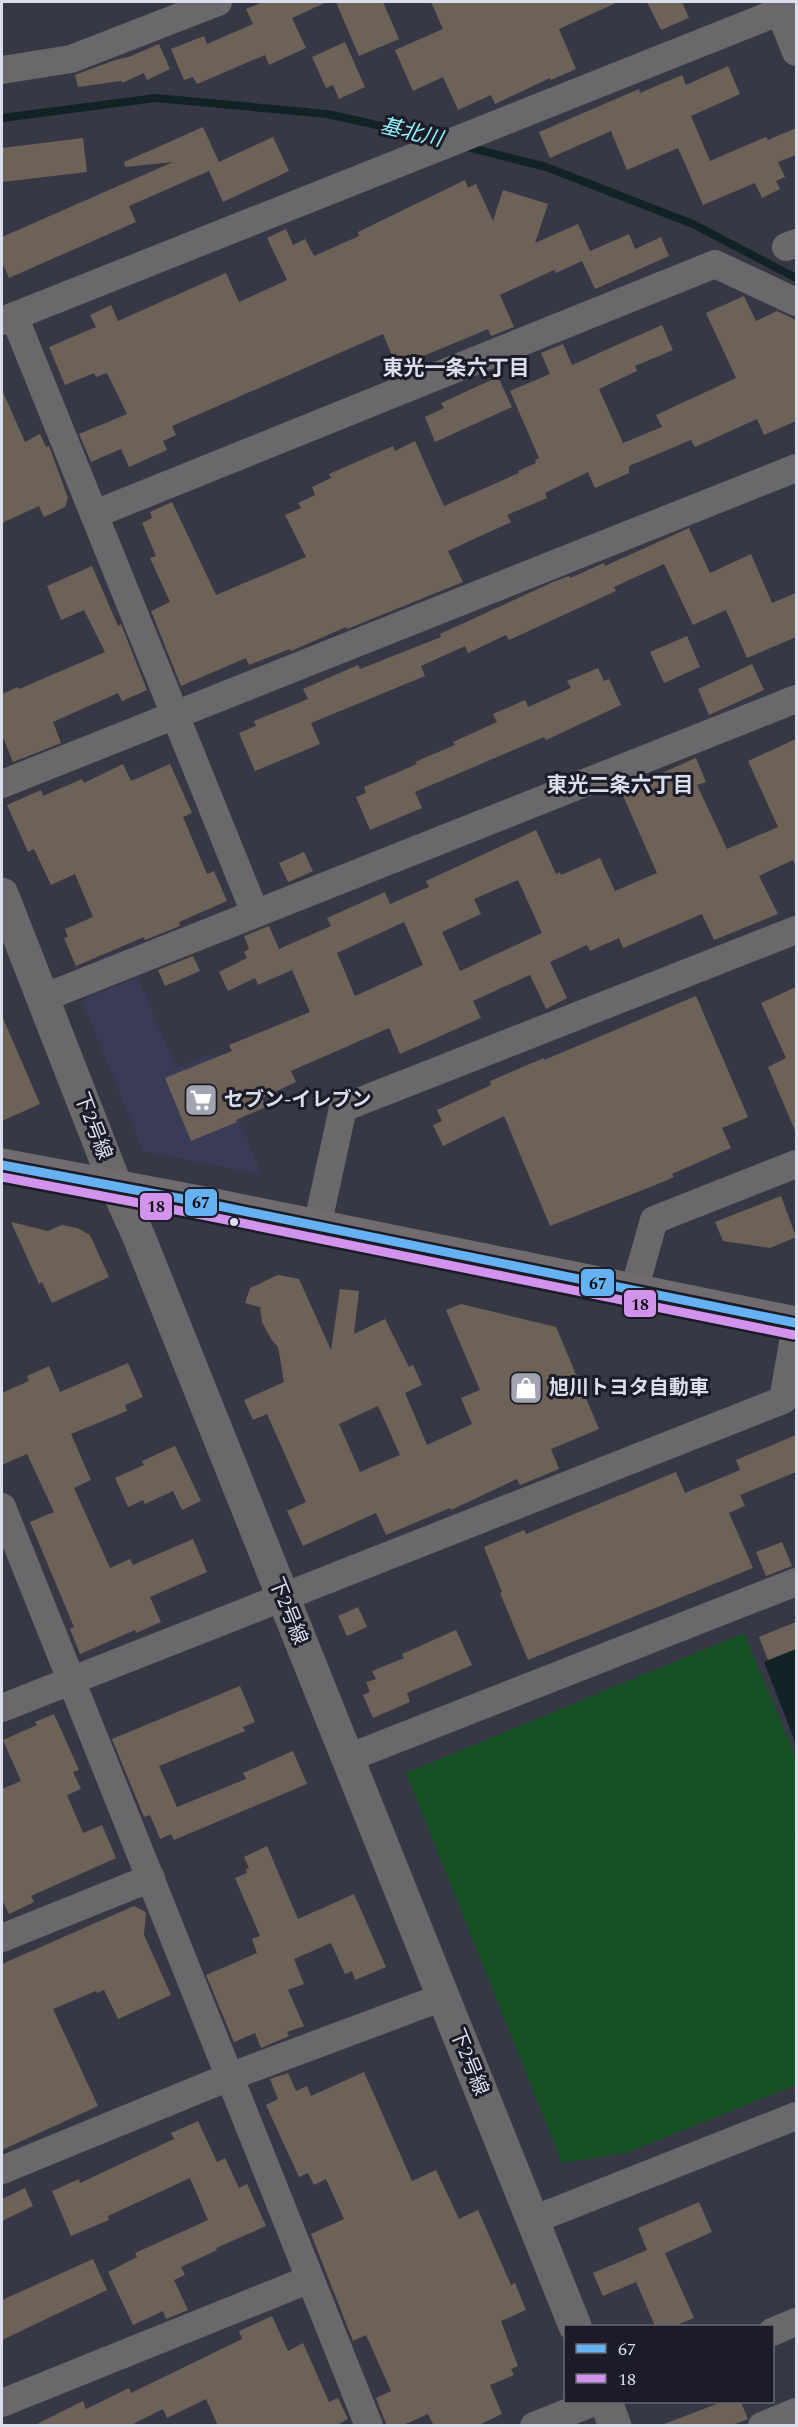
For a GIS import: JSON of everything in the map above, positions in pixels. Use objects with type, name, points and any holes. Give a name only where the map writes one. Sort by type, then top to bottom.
[{"type":"main road","points":[[2,1166],[116,1186],[796,1324]]},
{"type":"street","points":[[2,70],[71,59],[218,2]]},
{"type":"street","points":[[255,913],[94,514],[8,319],[784,6],[796,52]]},
{"type":"street","points":[[94,514],[715,264],[796,302]]},
{"type":"street","points":[[2,784],[796,468]]},
{"type":"street","points":[[43,998],[796,699]]},
{"type":"street","name":"下2号線","points":[[2,894],[116,1186],[575,2325]]},
{"type":"street","points":[[317,1227],[343,1108],[796,930]]},
{"type":"street","points":[[634,1290],[654,1220],[796,1164]]},
{"type":"street","points":[[2,1708],[783,1400],[796,1324]]},
{"type":"street","points":[[2,1507],[369,2426]]},
{"type":"street","points":[[348,1758],[796,1582]]},
{"type":"street","points":[[2,1938],[151,1878]]},
{"type":"street","points":[[2,2170],[229,2078],[443,1997]]},
{"type":"street","points":[[533,2220],[796,2116]]},
{"type":"street","points":[[2,2403],[310,2279]]},
{"type":"street","points":[[774,2331],[796,2322]]},
{"type":"street","points":[[534,2426],[592,2403]]},
{"type":"street","points":[[606,2403],[615,2426]]},
{"type":"street","points":[[762,2426],[796,2412]]},
{"type":"shaded area","points":[[138,977],[176,1068],[212,1054],[262,1175],[143,1151],[82,1000]]},
{"type":"shaded area","points":[[796,1649],[796,1744],[764,1662]]},
{"type":"green space","points":[[744,1633],[796,1758],[796,1833],[794,1834],[796,1840],[796,2085],[626,2153],[562,2163],[406,1773]]},
{"type":"building","points":[[263,2],[327,2],[292,18],[306,48],[269,65],[265,55],[197,84],[193,77],[184,80],[171,49],[204,36],[207,44],[253,24],[246,9]]},
{"type":"building","points":[[336,2],[383,2],[399,39],[359,56]]},
{"type":"building","points":[[431,2],[618,2],[559,29],[576,69],[551,80],[550,78],[495,104],[491,95],[458,110],[443,77],[413,91],[395,50],[443,29]]},
{"type":"building","points":[[647,2],[682,2],[689,18],[661,30]]},
{"type":"building","points":[[345,42],[365,87],[339,99],[333,85],[326,88],[312,57]]},
{"type":"building","points":[[159,44],[170,69],[147,80],[144,73],[122,83],[121,81],[78,87],[75,75],[129,57]]},
{"type":"building","points":[[728,66],[740,94],[691,116],[710,161],[766,137],[768,140],[796,128],[796,155],[778,162],[785,177],[776,181],[780,189],[762,198],[755,183],[703,205],[678,148],[627,170],[611,131],[550,158],[539,132],[639,89],[640,93],[682,75],[686,85]]},
{"type":"building","points":[[203,127],[219,162],[273,137],[289,171],[223,202],[209,171],[129,206],[136,222],[9,278],[2,262],[2,237],[173,162],[125,167],[124,162]]},
{"type":"building","points":[[83,138],[87,172],[2,182],[2,148]]},
{"type":"building","points":[[465,180],[468,188],[476,184],[493,221],[503,190],[548,204],[535,243],[578,224],[590,251],[629,234],[635,249],[661,237],[669,256],[595,289],[582,261],[556,273],[554,270],[500,295],[514,327],[491,336],[488,329],[397,367],[383,334],[172,426],[176,435],[163,441],[167,450],[129,467],[121,449],[91,462],[79,434],[127,414],[107,373],[96,377],[94,373],[65,385],[49,347],[96,327],[90,315],[111,305],[118,321],[226,273],[239,302],[287,280],[267,238],[286,229],[293,245],[305,239],[314,256],[359,236],[358,232]]},
{"type":"building","points":[[744,296],[756,321],[777,311],[796,320],[796,421],[764,435],[757,419],[695,447],[691,440],[629,466],[629,473],[595,488],[588,472],[545,493],[547,498],[507,515],[511,522],[448,551],[463,582],[291,651],[290,649],[249,665],[246,658],[181,686],[151,611],[170,602],[150,558],[156,556],[142,523],[152,518],[150,512],[172,502],[216,595],[306,557],[285,515],[301,508],[298,503],[315,495],[312,487],[331,478],[329,474],[393,446],[395,451],[415,441],[444,506],[519,473],[518,471],[536,463],[535,460],[539,458],[510,391],[550,374],[541,353],[563,344],[572,365],[662,325],[673,350],[635,366],[637,371],[599,389],[623,443],[662,427],[656,415],[736,378],[706,313]]},
{"type":"building","points":[[498,377],[512,407],[435,442],[425,417],[444,408],[441,403]]},
{"type":"building","points":[[2,390],[25,442],[40,434],[46,447],[49,446],[68,498],[65,507],[44,517],[39,506],[2,523]]},
{"type":"building","points":[[689,528],[710,573],[751,554],[772,603],[796,593],[796,637],[747,658],[726,610],[693,625],[664,564],[614,587],[616,591],[509,640],[506,635],[468,653],[465,646],[421,666],[425,676],[311,723],[320,744],[255,771],[239,733],[256,726],[254,721],[308,699],[303,689],[358,665],[360,669],[441,637],[440,634],[553,582],[569,576],[570,578],[604,563],[605,566]]},
{"type":"building","points":[[92,566],[118,626],[121,624],[147,690],[122,701],[118,693],[53,722],[61,743],[13,762],[2,735],[2,694],[105,652],[84,610],[61,620],[47,586]]},
{"type":"building","points":[[687,636],[700,667],[664,683],[650,652]]},
{"type":"building","points":[[752,664],[764,690],[709,715],[698,689]]},
{"type":"building","points":[[598,668],[604,681],[609,679],[621,705],[546,740],[544,737],[415,792],[422,808],[370,830],[356,797],[366,793],[364,787],[417,764],[415,762],[455,745],[453,742],[497,722],[493,714],[525,700],[528,707],[571,688],[567,681]]},
{"type":"building","points":[[796,739],[796,867],[793,860],[759,876],[778,914],[714,940],[702,914],[623,948],[619,938],[590,951],[587,945],[550,962],[567,998],[546,1009],[530,975],[473,1001],[481,1018],[400,1054],[389,1028],[291,1071],[296,1082],[262,1098],[266,1107],[191,1141],[165,1078],[232,1051],[229,1045],[310,1012],[292,970],[258,985],[255,978],[228,991],[219,972],[247,958],[244,952],[249,949],[244,936],[269,926],[279,949],[331,926],[327,918],[385,892],[390,904],[429,887],[426,881],[536,830],[556,874],[560,872],[561,875],[600,858],[615,891],[657,873],[621,791],[696,758],[706,782],[697,785],[727,849],[778,827],[748,761]],"holes":[[[518,880],[542,933],[460,971],[442,932],[481,914],[474,899]],[[404,922],[423,965],[355,996],[337,953]]]},
{"type":"building","points":[[123,764],[131,781],[170,764],[192,813],[183,817],[207,874],[214,871],[227,901],[179,922],[180,926],[145,940],[144,937],[76,966],[64,938],[68,937],[65,929],[93,917],[75,874],[51,885],[34,849],[28,852],[7,805],[41,790],[43,796],[82,779],[84,783]]},
{"type":"building","points":[[304,852],[313,871],[288,882],[279,863]]},
{"type":"building","points":[[193,956],[200,971],[165,986],[158,970]]},
{"type":"building","points":[[796,987],[796,1133],[768,1067],[786,1058],[761,1003]]},
{"type":"building","points":[[696,996],[748,1117],[722,1128],[731,1148],[672,1174],[674,1177],[550,1226],[504,1116],[443,1146],[433,1125],[442,1121],[437,1110],[491,1085],[490,1081]]},
{"type":"building","points":[[2,1016],[40,1104],[2,1121]]},
{"type":"building","points":[[781,1196],[796,1237],[770,1248],[723,1241],[715,1222]]},
{"type":"building","points":[[11,1222],[48,1231],[62,1225],[77,1228],[90,1235],[109,1277],[52,1303],[42,1282],[39,1284]]},
{"type":"building","points":[[278,1275],[299,1279],[331,1350],[340,1289],[359,1291],[354,1334],[385,1319],[409,1367],[413,1365],[422,1385],[405,1393],[427,1445],[472,1424],[461,1398],[480,1390],[446,1310],[461,1304],[556,1327],[599,1429],[551,1449],[559,1469],[520,1485],[517,1479],[451,1510],[450,1508],[386,1535],[376,1513],[303,1546],[287,1511],[306,1502],[267,1414],[253,1420],[244,1400],[284,1382],[278,1347],[262,1322],[260,1307],[245,1303],[250,1288]],"holes":[[[378,1406],[400,1455],[360,1472],[339,1424]]]},
{"type":"building","points":[[128,1363],[143,1397],[125,1405],[127,1411],[71,1434],[91,1480],[74,1488],[110,1568],[130,1559],[133,1565],[193,1539],[207,1572],[150,1597],[161,1622],[136,1633],[135,1630],[80,1654],[70,1629],[74,1627],[30,1522],[54,1512],[27,1454],[2,1465],[2,1393],[29,1381],[27,1376],[49,1366],[60,1392]]},
{"type":"building","points":[[796,1435],[796,1472],[740,1495],[745,1506],[729,1513],[753,1568],[528,1660],[484,1547],[524,1530],[526,1534],[676,1472],[685,1493],[740,1470],[736,1460]]},
{"type":"building","points":[[175,1446],[201,1501],[182,1510],[173,1491],[145,1504],[143,1500],[128,1507],[115,1478],[144,1465],[142,1461]]},
{"type":"building","points":[[782,1542],[792,1566],[766,1576],[756,1552]]},
{"type":"building","points":[[358,1607],[367,1627],[347,1636],[338,1616]]},
{"type":"building","points":[[796,1622],[796,1649],[768,1660],[759,1637]]},
{"type":"building","points":[[456,1630],[472,1665],[407,1693],[410,1702],[373,1718],[363,1695],[370,1692],[366,1682],[376,1679],[372,1671],[404,1658],[402,1654]]},
{"type":"building","points":[[240,1686],[255,1722],[243,1727],[245,1731],[159,1766],[177,1807],[246,1779],[243,1773],[293,1751],[307,1784],[174,1840],[171,1834],[160,1839],[150,1815],[144,1817],[112,1739]]},
{"type":"building","points":[[54,1714],[79,1770],[73,1772],[81,1789],[67,1795],[83,1833],[102,1825],[116,1858],[31,1896],[34,1902],[9,1914],[2,1900],[2,1789],[21,1781],[3,1740],[37,1725],[35,1722]]},
{"type":"building","points":[[267,1846],[298,1919],[354,1894],[386,1967],[355,1980],[352,1971],[345,1974],[331,1943],[294,1959],[304,1984],[288,1990],[304,2026],[287,2032],[289,2036],[261,2048],[255,2033],[234,2042],[206,1975],[257,1953],[252,1939],[260,1936],[235,1878],[247,1873],[246,1869],[249,1868],[244,1857]]},
{"type":"building","points":[[134,1906],[146,1912],[144,1935],[171,1995],[118,2019],[104,1990],[97,1993],[96,1991],[53,2009],[98,2106],[2,2150],[2,1964]]},
{"type":"building","points":[[364,2072],[412,2181],[436,2170],[459,2219],[478,2210],[511,2285],[515,2283],[526,2310],[501,2321],[518,2366],[511,2369],[514,2375],[490,2385],[502,2414],[477,2426],[434,2426],[428,2414],[401,2426],[387,2426],[376,2398],[391,2391],[366,2335],[353,2341],[311,2234],[344,2219],[326,2179],[314,2185],[308,2173],[299,2177],[266,2105],[278,2099],[270,2079],[288,2073],[296,2091],[307,2086],[311,2096]]},
{"type":"building","points":[[198,2121],[217,2162],[225,2158],[239,2188],[247,2184],[266,2226],[216,2248],[217,2250],[181,2267],[185,2275],[174,2280],[188,2310],[166,2319],[163,2311],[133,2325],[108,2272],[137,2257],[135,2253],[208,2220],[190,2178],[108,2216],[109,2220],[71,2236],[52,2191],[79,2179],[80,2183],[174,2139],[171,2133]]},
{"type":"building","points":[[25,2188],[33,2206],[2,2221],[2,2199]]},
{"type":"building","points":[[699,2202],[712,2232],[665,2253],[694,2318],[676,2325],[655,2325],[636,2282],[603,2296],[593,2273],[647,2250],[638,2228]]},
{"type":"building","points":[[93,2259],[107,2290],[2,2340],[2,2300]]},
{"type":"building","points":[[272,2316],[288,2351],[303,2343],[329,2402],[338,2398],[348,2419],[335,2426],[218,2426],[206,2399],[167,2418],[163,2409],[129,2426],[33,2426],[83,2401],[86,2409],[129,2388],[131,2393],[242,2339],[239,2331]]},
{"type":"building","points":[[719,2403],[741,2403],[748,2419],[730,2426],[665,2426],[664,2424]]},
{"type":"waterway","name":"基北川","points":[[2,118],[156,98],[327,114],[436,138]]},
{"type":"waterway","name":"基北川","points":[[463,146],[546,167],[693,224],[796,278]]},
{"type":"transit line","name":"67","points":[[2,1165],[199,1202],[796,1323]]},
{"type":"transit line","name":"18","points":[[2,1177],[197,1214],[794,1335]]},
{"type":"place","name":"セブン-イレブン","points":[[201,1100]]},
{"type":"place","name":"旭川トヨタ自動車","points":[[526,1388]]},
{"type":"district","name":"東光一条六丁目","points":[[456,369]]},
{"type":"district","name":"東光二条六丁目","points":[[620,786]]}]
